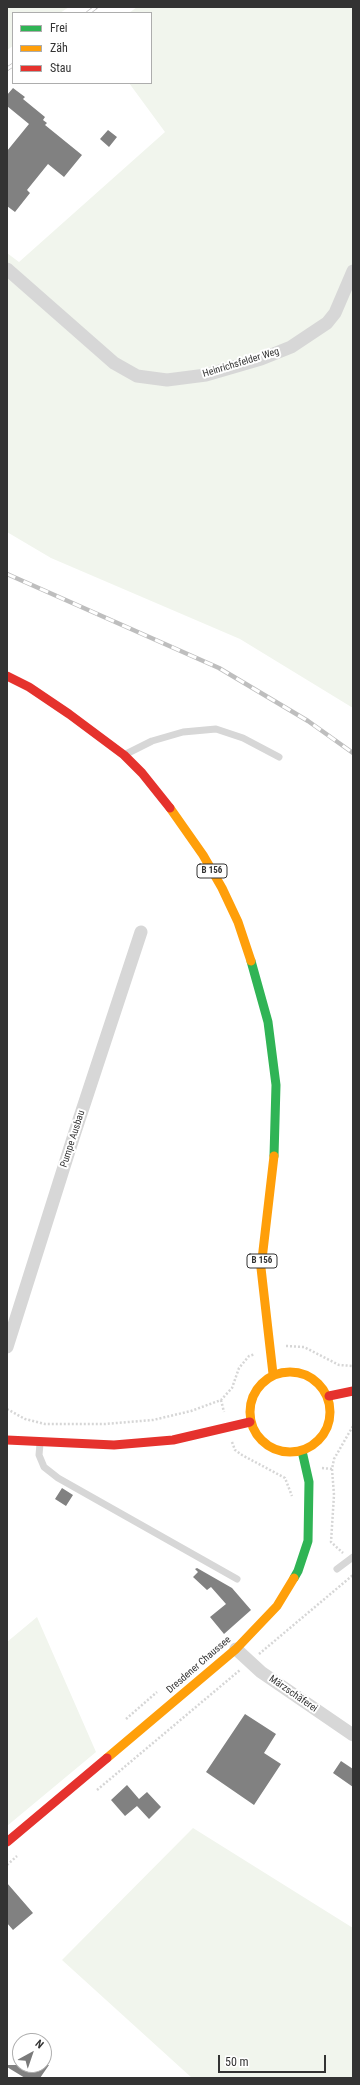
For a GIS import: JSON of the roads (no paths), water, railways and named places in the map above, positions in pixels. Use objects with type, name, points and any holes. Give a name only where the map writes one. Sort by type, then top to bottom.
[{"type":"main road","name":"B 156","points":[[7,676],[29,688],[69,714],[124,755],[142,773],[204,855],[238,922],[250,954],[266,1014],[276,1084],[275,1147],[261,1268],[273,1374]]},
{"type":"main road","points":[[285,1371],[297,1372],[310,1377],[321,1385],[328,1396],[330,1414],[326,1430],[315,1444],[302,1451],[280,1451],[265,1445],[255,1434],[250,1422],[249,1406],[254,1392],[261,1383],[273,1374],[285,1371]]},
{"type":"main road","points":[[328,1396],[353,1391]]},
{"type":"main road","points":[[7,1440],[40,1443],[114,1445],[173,1440],[250,1422]]},
{"type":"main road","name":"Dresdener Chaussee","points":[[7,1842],[236,1649],[277,1606],[298,1571],[308,1540],[308,1471],[302,1451]]},
{"type":"street","name":"Heinrichsfelder Weg","points":[[7,269],[114,363],[137,376],[167,380],[206,375],[262,358],[291,347],[327,323],[335,313],[353,271]]},
{"type":"street","name":"Pumpe Ausbau","points":[[7,1347],[77,1125],[142,932]]},
{"type":"street","name":"Märzschäferei","points":[[236,1649],[261,1672],[353,1735]]},
{"type":"lane","points":[[124,755],[152,741],[183,732],[216,729],[243,738],[279,757]]},
{"type":"lane","points":[[40,1443],[39,1455],[44,1467],[58,1478],[237,1579]]},
{"type":"lane","points":[[337,1569],[351,1559]]},
{"type":"railway","points":[[89,12],[96,7]]},
{"type":"railway","points":[[7,69],[12,66]]},
{"type":"railway","points":[[7,574],[219,668],[308,721],[353,753]]}]
